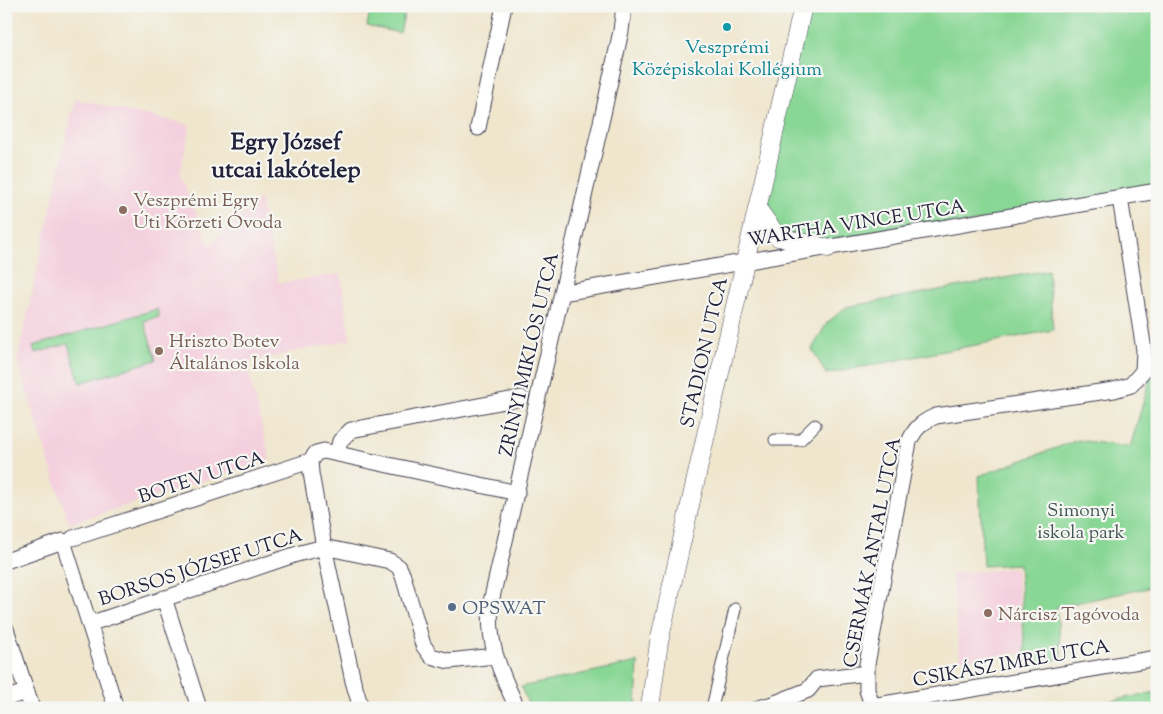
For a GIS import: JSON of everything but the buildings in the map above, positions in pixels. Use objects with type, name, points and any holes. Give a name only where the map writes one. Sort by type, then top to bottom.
[{"type":"street","points":[[478,128],[504,6]]},
{"type":"street","name":"ZRÍNYI MIKLÓS UTCA","points":[[517,708],[495,656],[491,632],[491,602],[605,105],[621,31],[624,6]]},
{"type":"street","name":"STADION UTCA","points":[[650,708],[659,642],[803,6]]},
{"type":"street","name":"WARTHA VINCE UTCA","points":[[562,293],[1157,191]]},
{"type":"street","name":"CSERMÁK ANTAL UTCA","points":[[873,707],[867,690],[867,664],[909,442],[913,432],[922,422],[936,416],[1114,390],[1132,385],[1144,371],[1150,349],[1120,198]]},
{"type":"street","points":[[758,208],[778,237],[828,248]]},
{"type":"street","points":[[337,454],[340,441],[351,430],[521,398]]},
{"type":"street","points":[[775,440],[800,440],[815,425]]},
{"type":"street","name":"BOTEV UTCA","points":[[6,561],[68,539],[310,462],[316,453],[324,451],[517,493]]},
{"type":"street","name":"BORSOS JÓZSEF UTCA","points":[[310,462],[324,547],[352,681],[361,708]]},
{"type":"street","points":[[68,539],[89,624],[116,708]]},
{"type":"street","name":"BORSOS JÓZSEF UTCA","points":[[89,624],[297,554],[324,547],[390,561],[399,566],[404,576],[423,645],[431,656],[449,661],[495,656]]},
{"type":"street","points":[[164,598],[199,708]]},
{"type":"street","points":[[712,708],[735,609]]},
{"type":"street","points":[[6,629],[32,708]]},
{"type":"street","name":"CSIKÁSZ IMRE UTCA","points":[[873,707],[1157,658]]},
{"type":"street","points":[[759,708],[808,690],[818,679],[867,674]]},
{"type":"street","points":[[6,698],[27,692]]},
{"type":"shaded area","name":"Hriszto Botev Általános Iskola","points":[[75,99],[190,125],[180,175],[209,245],[260,199],[279,283],[341,274],[350,340],[246,362],[270,459],[69,524],[17,361]]},
{"type":"shaded area","name":"Nárcisz Tagóvoda","points":[[1016,568],[1024,653],[960,659],[952,574]]},
{"type":"green space","points":[[371,6],[406,6],[400,33],[367,26]]},
{"type":"green space","points":[[803,6],[1157,6],[1157,190],[828,248],[778,237],[757,208]]},
{"type":"green space","points":[[1048,270],[1053,330],[826,374],[812,349],[827,323],[846,307]]},
{"type":"green space","points":[[157,309],[159,317],[144,321],[156,360],[80,383],[68,344],[35,353],[33,346]]},
{"type":"green space","name":"Simonyi iskola park","points":[[1157,361],[1157,586],[1056,607],[1062,658],[1026,667],[1019,564],[983,566],[979,476],[1078,440],[1130,447],[1155,362]]},
{"type":"green space","points":[[638,662],[636,708],[530,708],[521,687]]},
{"type":"green space","points":[[1157,692],[1157,708],[1073,708]]},
{"type":"place","name":"Veszprémi Középiskolai Kollégium","points":[[727,27]]},
{"type":"place","name":"Veszprémi Egry Úti Körzeti Óvoda","points":[[123,210]]},
{"type":"place","name":"Hriszto Botev Általános Iskola","points":[[159,351]]},
{"type":"place","name":"OPSWAT","points":[[452,607]]},
{"type":"place","name":"Nárcisz Tagóvoda","points":[[988,613]]},
{"type":"district","name":"Egry József utcai lakótelep","points":[[286,155]]}]
